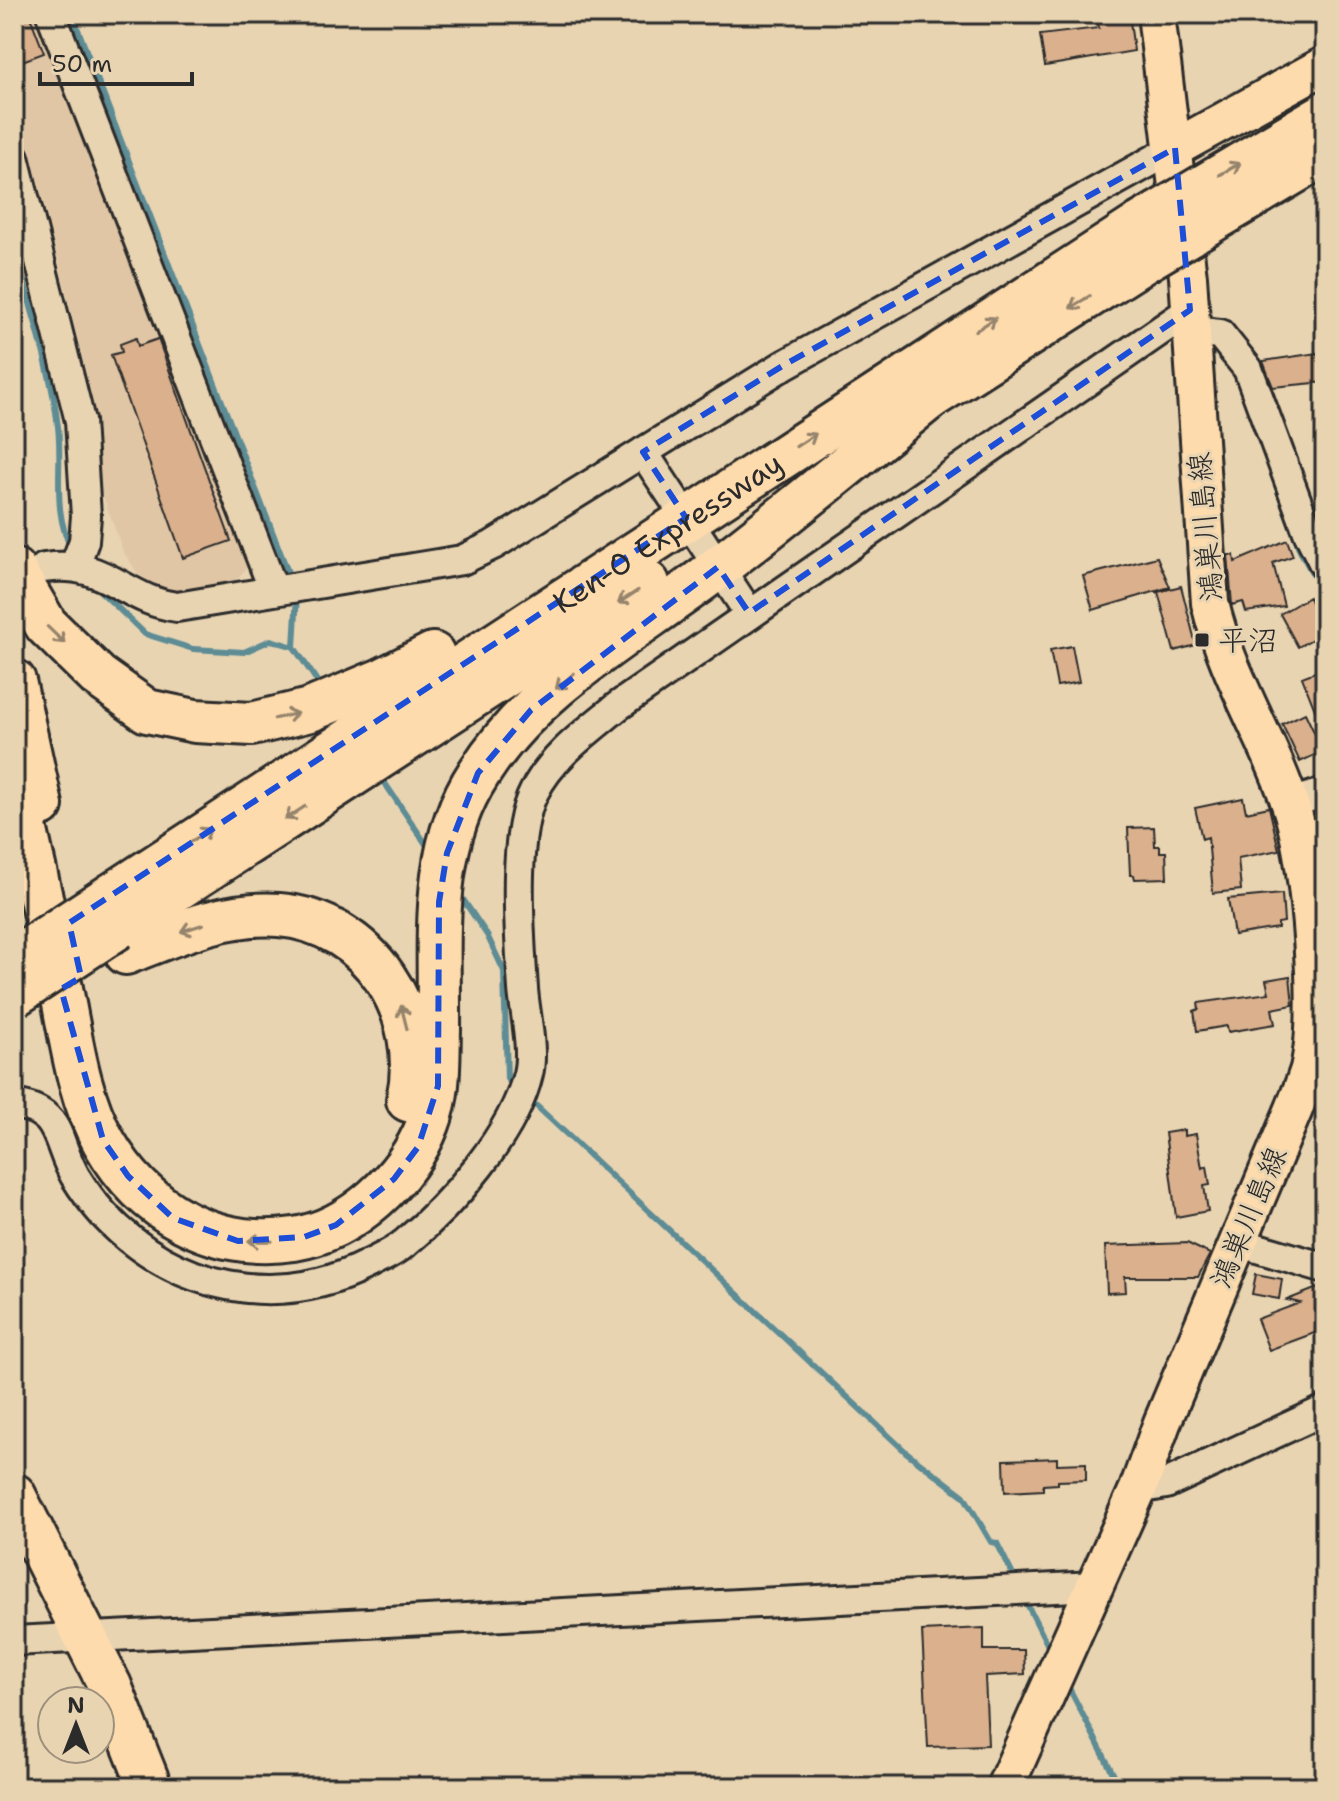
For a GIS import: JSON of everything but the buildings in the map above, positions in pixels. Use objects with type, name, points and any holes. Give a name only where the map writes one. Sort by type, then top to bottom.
[{"type":"highway","name":"Ken-O Expressway","points":[[16,995],[119,925],[362,749],[533,616],[703,544],[1325,114]]},
{"type":"highway","name":"Ken-O Expressway","points":[[362,749],[703,544],[936,393],[1143,242],[1325,154]]},
{"type":"highway","points":[[14,777],[82,1082],[103,1140],[128,1176],[173,1218],[202,1232],[238,1241],[271,1242],[304,1237],[336,1225],[359,1211],[394,1179],[418,1147],[438,1086],[444,863],[478,773],[531,710],[605,647],[703,544]]},
{"type":"highway","points":[[29,569],[46,625],[98,676],[147,711],[195,721],[252,724],[310,710],[382,680],[497,620],[533,616]]},
{"type":"highway","points":[[14,681],[105,1081],[131,1142],[156,1172],[190,1196],[224,1211],[261,1214],[295,1212],[334,1198],[380,1161],[402,1125],[410,1096],[411,1057],[404,1012],[390,981],[358,946],[311,920],[276,915],[198,925],[119,925],[16,995]]},
{"type":"highway","points":[[14,1495],[71,1638],[83,1685]]},
{"type":"highway","points":[[14,1553],[71,1638],[110,1686],[150,1787]]},
{"type":"highway","points":[[112,1765],[121,1787]]},
{"type":"main road","name":"鴻巣川島線","points":[[1005,1787],[1138,1489],[1237,1242],[1317,1078],[1309,916],[1289,804],[1218,638],[1210,603],[1175,148],[1156,14]]},
{"type":"main road","points":[[1175,148],[1325,65]]},
{"type":"street","points":[[51,14],[288,589]]},
{"type":"street","points":[[29,569],[84,568],[159,604],[177,607],[462,560],[784,365],[1175,148]]},
{"type":"street","points":[[14,157],[80,421],[86,516],[84,568]]},
{"type":"street","points":[[14,1104],[33,1107],[50,1118],[76,1177],[104,1214],[136,1243],[173,1267],[224,1285],[275,1291],[336,1281],[398,1249],[436,1217],[465,1183],[518,1105],[529,1071],[522,970],[520,843],[525,814],[534,791],[552,766],[583,735],[749,613],[1190,321],[1220,334],[1248,369],[1308,532],[1325,566]]},
{"type":"street","points":[[643,452],[749,613]]},
{"type":"street","points":[[1289,804],[1325,792]]},
{"type":"street","points":[[1237,1242],[1325,1268]]},
{"type":"street","points":[[1138,1489],[1166,1484],[1325,1410]]},
{"type":"street","points":[[14,1641],[1094,1586]]},
{"type":"highlighted area","points":[[1175,148],[1190,310],[749,613],[718,567],[531,710],[478,773],[447,853],[439,902],[438,1086],[418,1147],[394,1179],[336,1225],[304,1237],[238,1241],[173,1218],[128,1176],[103,1140],[61,989],[81,977],[69,923],[686,518],[643,452],[784,365]]},
{"type":"shaded area","points":[[14,14],[43,14],[244,536],[249,565],[231,586],[192,595],[161,589],[138,574],[123,551],[100,488],[91,392],[42,195],[26,142],[14,123]]},
{"type":"waterway","points":[[72,14],[291,580]]},
{"type":"waterway","points":[[14,245],[55,404],[60,505],[72,549]]},
{"type":"waterway","points":[[1244,396],[1300,551],[1325,596]]},
{"type":"waterway","points":[[95,586],[145,634],[193,649],[244,652],[271,640],[294,647]]},
{"type":"waterway","points":[[297,594],[294,647],[323,690]]},
{"type":"waterway","points":[[380,776],[432,853]]},
{"type":"waterway","points":[[458,892],[487,935],[504,971],[507,1079],[516,1088]]},
{"type":"waterway","points":[[528,1098],[906,1452],[964,1496],[991,1542],[997,1543],[1016,1581]]},
{"type":"waterway","points":[[1024,1598],[1051,1652]]},
{"type":"waterway","points":[[1067,1684],[1120,1787]]},
{"type":"place","name":"平沼","points":[[1202,640]]}]
